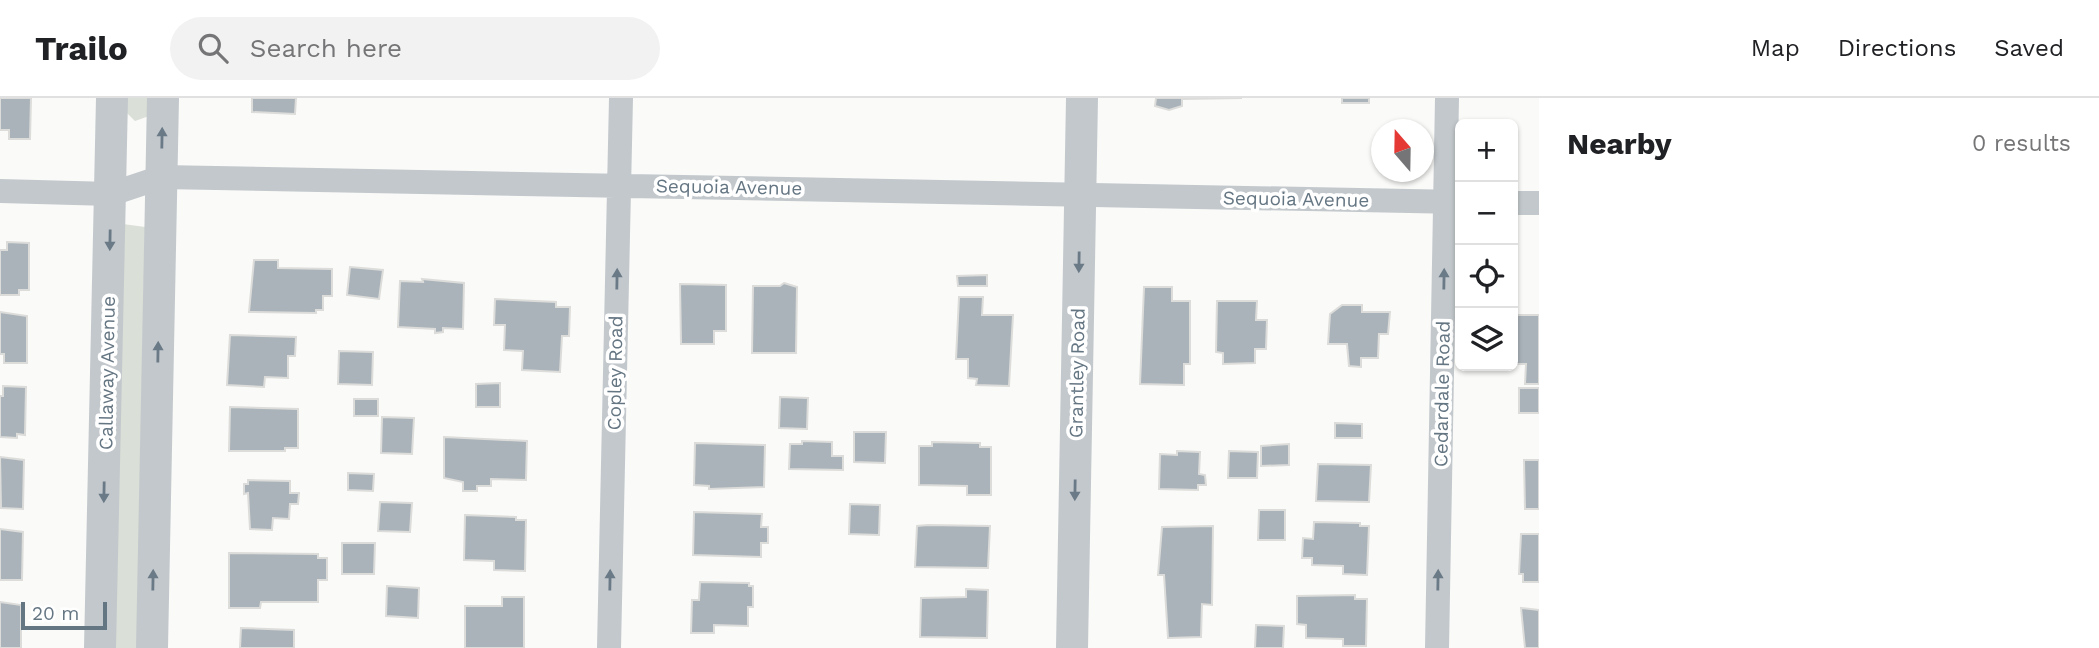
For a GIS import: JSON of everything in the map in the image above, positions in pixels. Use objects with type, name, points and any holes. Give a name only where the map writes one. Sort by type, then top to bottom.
[{"type":"street","name":"Callaway Avenue","points":[[100,648],[112,98]]},
{"type":"street","points":[[152,648],[163,98]]},
{"type":"street","name":"Copley Road","points":[[609,648],[621,98]]},
{"type":"street","name":"Grantley Road","points":[[1072,648],[1082,98]]},
{"type":"street","name":"Cedardale Road","points":[[1437,648],[1453,202],[1447,98]]},
{"type":"street","name":"Sequoia Avenue","points":[[0,191],[111,194],[162,177],[1453,202]]},
{"type":"street","points":[[1518,203],[1539,204]]},
{"type":"shaded area","points":[[125,98],[149,98],[149,116],[135,121],[125,111]]},
{"type":"shaded area","points":[[123,224],[145,227],[137,648],[113,648]]},
{"type":"building","points":[[0,98],[31,98],[30,139],[9,139],[9,130],[0,130]]},
{"type":"building","points":[[252,98],[296,98],[295,114],[252,112]]},
{"type":"building","points":[[1156,98],[1242,98],[1182,99],[1182,106],[1169,110],[1155,106]]},
{"type":"building","points":[[1342,98],[1369,98],[1369,103],[1342,103]]},
{"type":"building","points":[[7,242],[29,243],[29,290],[19,290],[19,295],[0,295],[0,250],[7,250]]},
{"type":"building","points":[[254,260],[278,260],[278,268],[332,269],[332,296],[323,296],[323,310],[316,310],[316,313],[249,312]]},
{"type":"building","points":[[350,267],[383,270],[379,299],[347,295]]},
{"type":"building","points":[[987,275],[987,286],[958,286],[957,276]]},
{"type":"building","points":[[422,279],[464,283],[463,329],[443,328],[443,332],[435,333],[435,329],[398,327],[400,281],[423,282]]},
{"type":"building","points":[[784,283],[797,287],[796,353],[752,353],[753,286],[780,286]]},
{"type":"building","points":[[680,284],[726,285],[726,331],[714,331],[714,344],[681,344]]},
{"type":"building","points":[[1144,287],[1172,287],[1172,301],[1190,301],[1190,364],[1184,364],[1184,385],[1140,384]]},
{"type":"building","points":[[959,297],[983,297],[982,315],[1013,315],[1009,386],[976,385],[977,379],[968,378],[968,359],[956,359]]},
{"type":"building","points":[[495,299],[556,302],[556,307],[570,307],[569,336],[562,336],[560,372],[522,370],[523,351],[504,350],[505,325],[494,325]]},
{"type":"building","points":[[1217,301],[1257,301],[1256,320],[1267,320],[1266,349],[1255,349],[1255,363],[1223,364],[1223,353],[1216,352]]},
{"type":"building","points":[[1342,305],[1362,305],[1362,312],[1390,312],[1388,334],[1379,334],[1378,358],[1361,358],[1361,367],[1349,366],[1347,344],[1328,344],[1330,314]]},
{"type":"building","points":[[0,312],[27,316],[27,363],[4,363],[4,354],[0,354]]},
{"type":"building","points":[[1518,315],[1539,315],[1539,384],[1525,384],[1526,364],[1518,364]]},
{"type":"building","points":[[230,335],[296,337],[295,356],[288,356],[288,378],[265,377],[264,387],[227,385]]},
{"type":"building","points":[[339,351],[373,352],[372,385],[338,384]]},
{"type":"building","points":[[500,383],[500,407],[476,407],[476,384]]},
{"type":"building","points":[[3,386],[26,387],[25,435],[17,434],[17,438],[0,437],[0,396],[3,396]]},
{"type":"building","points":[[1519,388],[1539,388],[1539,413],[1519,413]]},
{"type":"building","points":[[780,397],[808,398],[807,429],[779,428]]},
{"type":"building","points":[[354,399],[378,399],[378,416],[354,416]]},
{"type":"building","points":[[230,407],[298,409],[298,448],[285,448],[285,451],[229,451]]},
{"type":"building","points":[[382,417],[414,418],[412,454],[381,453]]},
{"type":"building","points":[[1335,423],[1362,424],[1362,438],[1335,438]]},
{"type":"building","points":[[854,432],[886,432],[885,463],[854,462]]},
{"type":"building","points":[[444,437],[527,441],[526,480],[491,479],[491,486],[477,486],[477,491],[463,491],[463,482],[444,478]]},
{"type":"building","points":[[802,441],[832,442],[832,456],[843,456],[843,470],[789,469],[790,444],[802,444]]},
{"type":"building","points":[[932,442],[980,443],[980,447],[991,447],[991,495],[967,495],[967,486],[919,485],[919,446],[932,446]]},
{"type":"building","points":[[695,443],[765,445],[764,487],[709,489],[709,486],[694,485]]},
{"type":"building","points":[[1289,444],[1289,465],[1261,466],[1261,446]]},
{"type":"building","points":[[1177,451],[1200,452],[1199,474],[1205,475],[1206,485],[1198,485],[1198,490],[1159,489],[1160,454],[1177,455]]},
{"type":"building","points":[[1229,451],[1258,452],[1257,478],[1228,478]]},
{"type":"building","points":[[0,457],[24,460],[23,509],[1,508]]},
{"type":"building","points":[[1524,460],[1539,460],[1539,509],[1525,509]]},
{"type":"building","points":[[1318,464],[1371,465],[1369,502],[1316,501]]},
{"type":"building","points":[[348,473],[374,474],[373,491],[348,490]]},
{"type":"building","points":[[248,480],[290,481],[290,493],[299,493],[298,504],[290,504],[289,519],[273,518],[272,530],[250,529],[248,493],[244,494],[244,484],[248,484]]},
{"type":"building","points":[[380,502],[412,503],[410,532],[378,531]]},
{"type":"building","points":[[850,504],[880,505],[879,535],[849,534]]},
{"type":"building","points":[[1259,510],[1285,510],[1285,540],[1258,540]]},
{"type":"building","points":[[694,512],[762,514],[761,527],[768,527],[768,543],[761,543],[761,557],[693,555]]},
{"type":"building","points":[[465,515],[516,517],[516,520],[526,520],[525,571],[494,570],[494,561],[464,560]]},
{"type":"building","points":[[1314,522],[1360,523],[1360,526],[1369,526],[1367,575],[1343,574],[1343,566],[1312,565],[1312,558],[1302,558],[1303,538],[1313,539]]},
{"type":"building","points":[[917,526],[990,526],[988,568],[915,567]]},
{"type":"building","points":[[1213,526],[1212,605],[1202,604],[1201,637],[1168,638],[1164,575],[1158,575],[1162,527]]},
{"type":"building","points":[[0,529],[23,532],[22,580],[0,580]]},
{"type":"building","points":[[1521,534],[1539,534],[1539,582],[1523,582],[1523,574],[1519,574]]},
{"type":"building","points":[[342,543],[375,543],[374,574],[342,574]]},
{"type":"building","points":[[229,553],[318,554],[318,558],[327,558],[327,580],[318,580],[318,602],[261,602],[260,608],[229,608]]},
{"type":"building","points":[[700,582],[749,583],[749,586],[753,586],[753,607],[748,607],[748,626],[714,625],[714,633],[691,633],[692,600],[699,600]]},
{"type":"building","points":[[387,586],[419,588],[418,618],[386,616]]},
{"type":"building","points":[[966,589],[988,590],[987,638],[920,637],[921,598],[966,597]]},
{"type":"building","points":[[1355,595],[1355,599],[1367,599],[1366,646],[1343,646],[1343,639],[1306,638],[1306,625],[1297,624],[1297,596]]},
{"type":"building","points":[[502,597],[524,597],[524,648],[465,648],[465,606],[502,606]]},
{"type":"building","points":[[0,602],[21,605],[21,648],[0,648]]},
{"type":"building","points":[[1521,608],[1539,610],[1539,648],[1525,648]]},
{"type":"building","points":[[1256,625],[1284,626],[1283,648],[1255,648]]},
{"type":"building","points":[[241,628],[294,630],[294,648],[240,648]]}]
